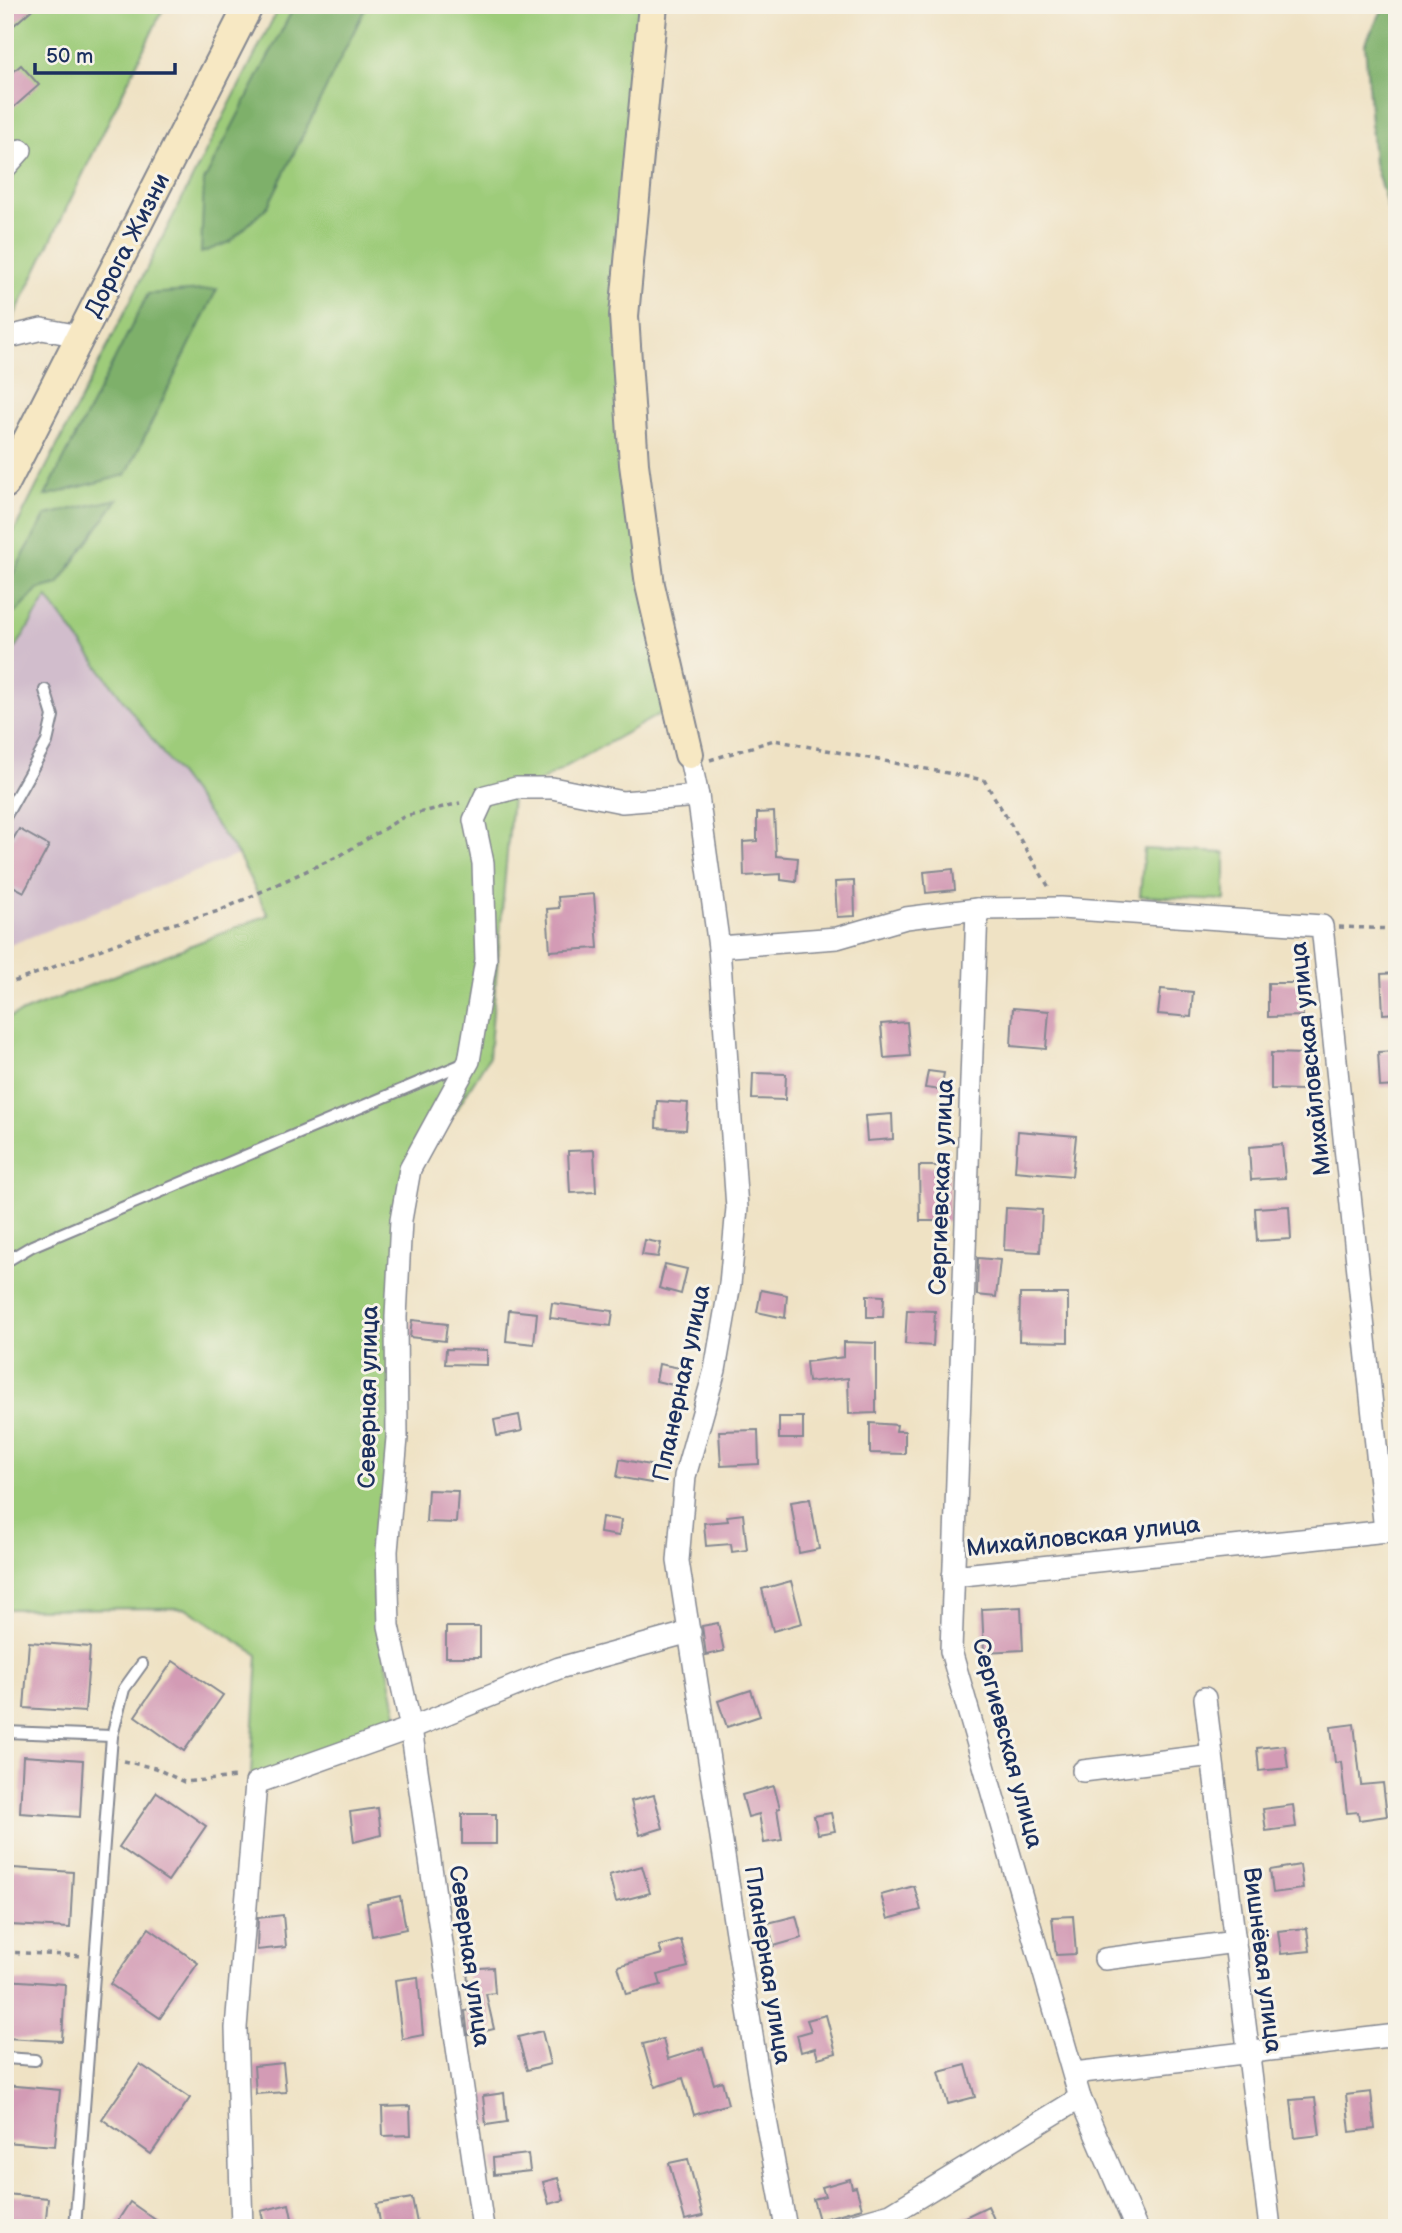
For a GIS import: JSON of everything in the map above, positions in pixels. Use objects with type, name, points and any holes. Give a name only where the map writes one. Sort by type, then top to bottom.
[{"type":"street","name":"Дорога Жизни","points":[[5,484],[249,5]]},
{"type":"street","points":[[653,5],[624,316],[634,464],[650,585],[690,760]]},
{"type":"street","points":[[5,168],[21,150]]},
{"type":"street","points":[[5,338],[42,329],[80,336]]},
{"type":"street","name":"Планерная улица","points":[[690,760],[698,796],[719,947],[737,1208],[730,1284],[715,1370],[685,1476],[678,1561],[761,2093],[786,2228]]},
{"type":"street","points":[[485,796],[516,788],[552,788],[622,802],[698,796]]},
{"type":"street","name":"Северная улица","points":[[483,2228],[411,1728],[389,1626],[387,1551],[397,1438],[396,1317],[401,1220],[410,1169],[469,1061],[486,960],[483,863],[474,820],[485,796]]},
{"type":"street","name":"Михайловская улица","points":[[719,947],[837,938],[906,918],[977,909],[1061,908],[1322,926],[1391,1531],[953,1576]]},
{"type":"street","name":"Сергиевская улица","points":[[977,909],[951,1651],[1079,2072],[1080,2098],[1136,2228]]},
{"type":"street","points":[[242,2228],[236,2028],[256,1783],[411,1728],[559,1668],[690,1632]]},
{"type":"street","name":"Вишнёвая улица","points":[[1205,1698],[1270,2228]]},
{"type":"street","points":[[1083,1772],[1212,1755]]},
{"type":"street","points":[[1105,1959],[1235,1942]]},
{"type":"street","points":[[1079,2072],[1397,2035]]},
{"type":"street","points":[[840,2228],[891,2214],[1080,2098]]},
{"type":"lane","points":[[5,817],[47,742],[52,716],[45,690]]},
{"type":"lane","points":[[5,1262],[32,1246],[469,1061]]},
{"type":"lane","points":[[75,2228],[112,1736],[124,1689],[142,1664]]},
{"type":"lane","points":[[5,1732],[112,1736]]},
{"type":"lane","points":[[5,2058],[35,2060]]},
{"type":"path","points":[[690,760],[774,740],[984,780],[1061,908]]},
{"type":"path","points":[[5,985],[158,928],[219,911],[341,855],[405,816],[485,796]]},
{"type":"path","points":[[1322,926],[1397,929]]},
{"type":"path","points":[[122,1760],[155,1768],[184,1782],[237,1777]]},
{"type":"path","points":[[5,1952],[95,1957]]},
{"type":"shaded area","points":[[47,597],[238,855],[5,947],[5,668]]},
{"type":"green space","points":[[5,5],[165,5],[5,335]]},
{"type":"green space","points":[[280,5],[641,5],[616,242],[620,415],[665,711],[512,797],[489,1057],[443,1131],[428,1123],[406,1164],[390,1445],[374,1598],[399,1724],[268,1775],[251,1774],[258,1655],[186,1608],[5,1609],[5,1019],[268,915],[238,855],[47,597],[15,649],[5,639],[5,549]]},
{"type":"green space","points":[[295,5],[367,5],[268,206],[230,242],[201,253],[204,181]]},
{"type":"green space","points":[[1385,5],[1397,5],[1397,238],[1374,163],[1365,43]]},
{"type":"green space","points":[[217,289],[126,475],[45,496],[148,294]]},
{"type":"green space","points":[[118,499],[58,584],[38,589],[16,613],[5,611],[5,588],[46,515]]},
{"type":"green space","points":[[1144,849],[1225,853],[1225,900],[1140,896]]},
{"type":"building","points":[[5,5],[37,5],[5,33]]},
{"type":"building","points":[[21,65],[39,85],[5,115],[5,79]]},
{"type":"building","points":[[774,812],[776,856],[798,858],[796,882],[781,880],[781,874],[744,876],[743,842],[757,841],[757,813]]},
{"type":"building","points":[[19,829],[49,846],[24,892],[5,882],[5,853]]},
{"type":"building","points":[[953,869],[955,890],[926,893],[924,872]]},
{"type":"building","points":[[854,881],[855,916],[837,917],[835,882]]},
{"type":"building","points":[[594,894],[598,948],[550,951],[547,909],[559,908],[558,897]]},
{"type":"building","points":[[1397,973],[1397,1013],[1383,1014],[1381,974]]},
{"type":"building","points":[[1268,983],[1302,983],[1303,1016],[1268,1017]]},
{"type":"building","points":[[1161,989],[1193,992],[1191,1017],[1158,1014]]},
{"type":"building","points":[[1013,1008],[1049,1011],[1046,1049],[1011,1046]]},
{"type":"building","points":[[907,1022],[910,1056],[884,1058],[881,1024]]},
{"type":"building","points":[[1397,1051],[1397,1086],[1380,1087],[1378,1052]]},
{"type":"building","points":[[1271,1053],[1302,1054],[1302,1090],[1271,1089]]},
{"type":"building","points":[[928,1071],[944,1073],[941,1090],[925,1088]]},
{"type":"building","points":[[753,1073],[786,1074],[785,1100],[752,1099]]},
{"type":"building","points":[[657,1101],[688,1103],[686,1130],[656,1128]]},
{"type":"building","points":[[892,1114],[893,1139],[867,1141],[865,1116]]},
{"type":"building","points":[[1018,1131],[1076,1136],[1072,1176],[1015,1171]]},
{"type":"building","points":[[1282,1144],[1285,1178],[1251,1180],[1249,1147]]},
{"type":"building","points":[[594,1150],[596,1192],[570,1193],[568,1151]]},
{"type":"building","points":[[919,1166],[949,1166],[949,1221],[920,1221]]},
{"type":"building","points":[[1289,1206],[1291,1239],[1257,1241],[1255,1208]]},
{"type":"building","points":[[1006,1208],[1042,1210],[1040,1252],[1004,1250]]},
{"type":"building","points":[[645,1240],[661,1243],[658,1257],[642,1255]]},
{"type":"building","points":[[978,1258],[1000,1260],[996,1297],[977,1295]]},
{"type":"building","points":[[665,1264],[687,1269],[681,1294],[659,1288]]},
{"type":"building","points":[[761,1290],[787,1295],[785,1318],[757,1312]]},
{"type":"building","points":[[1020,1294],[1068,1294],[1068,1342],[1019,1341]]},
{"type":"building","points":[[867,1295],[884,1296],[883,1317],[867,1317]]},
{"type":"building","points":[[552,1303],[613,1311],[611,1326],[550,1318]]},
{"type":"building","points":[[509,1310],[537,1313],[534,1344],[506,1341]]},
{"type":"building","points":[[907,1310],[935,1311],[933,1346],[905,1344]]},
{"type":"building","points":[[412,1320],[447,1324],[445,1341],[410,1337]]},
{"type":"building","points":[[844,1342],[876,1343],[876,1413],[849,1414],[848,1378],[808,1382],[806,1362],[844,1357]]},
{"type":"building","points":[[446,1349],[487,1350],[487,1365],[445,1364]]},
{"type":"building","points":[[659,1364],[680,1368],[677,1386],[656,1381]]},
{"type":"building","points":[[519,1415],[522,1431],[497,1436],[494,1420]]},
{"type":"building","points":[[779,1417],[803,1417],[803,1439],[779,1439]]},
{"type":"building","points":[[870,1423],[897,1425],[896,1431],[905,1431],[905,1454],[870,1453]]},
{"type":"building","points":[[758,1430],[759,1464],[721,1466],[719,1431]]},
{"type":"building","points":[[620,1459],[654,1466],[651,1483],[617,1477]]},
{"type":"building","points":[[428,1490],[458,1491],[456,1523],[426,1522]]},
{"type":"building","points":[[810,1499],[819,1549],[799,1553],[791,1502]]},
{"type":"building","points":[[743,1514],[747,1550],[732,1552],[731,1544],[706,1546],[704,1523],[728,1521],[727,1516]]},
{"type":"building","points":[[602,1517],[621,1520],[619,1536],[600,1533]]},
{"type":"building","points":[[791,1581],[802,1623],[773,1631],[762,1589]]},
{"type":"building","points":[[1021,1607],[1023,1650],[984,1652],[982,1609]]},
{"type":"building","points":[[718,1623],[724,1651],[706,1655],[702,1626]]},
{"type":"building","points":[[446,1627],[480,1627],[480,1657],[446,1657]]},
{"type":"building","points":[[29,1642],[90,1647],[85,1712],[24,1708]]},
{"type":"building","points":[[173,1661],[223,1695],[184,1751],[135,1716]]},
{"type":"building","points":[[751,1690],[760,1716],[727,1727],[718,1701]]},
{"type":"building","points":[[1354,1724],[1361,1785],[1383,1783],[1387,1816],[1359,1820],[1358,1812],[1347,1813],[1341,1762],[1335,1763],[1331,1727]]},
{"type":"building","points":[[1285,1745],[1288,1768],[1259,1771],[1257,1748]]},
{"type":"building","points":[[23,1756],[83,1760],[80,1817],[20,1813]]},
{"type":"building","points":[[774,1786],[780,1808],[777,1809],[782,1840],[764,1843],[759,1814],[748,1817],[742,1795]]},
{"type":"building","points":[[157,1792],[206,1826],[168,1881],[119,1847]]},
{"type":"building","points":[[654,1795],[663,1828],[640,1835],[631,1801]]},
{"type":"building","points":[[1293,1805],[1296,1827],[1266,1831],[1263,1809]]},
{"type":"building","points":[[378,1808],[381,1835],[354,1842],[350,1812]]},
{"type":"building","points":[[831,1813],[835,1831],[818,1834],[814,1816]]},
{"type":"building","points":[[462,1814],[496,1814],[496,1844],[462,1844]]},
{"type":"building","points":[[1300,1865],[1303,1889],[1273,1893],[1270,1870]]},
{"type":"building","points":[[642,1866],[650,1893],[616,1902],[609,1875]]},
{"type":"building","points":[[13,1868],[73,1872],[70,1928],[10,1925]]},
{"type":"building","points":[[914,1886],[921,1910],[888,1919],[881,1895]]},
{"type":"building","points":[[400,1896],[406,1929],[372,1936],[367,1903]]},
{"type":"building","points":[[283,1915],[286,1947],[257,1950],[258,1918]]},
{"type":"building","points":[[796,1916],[802,1938],[774,1946],[768,1923]]},
{"type":"building","points":[[1073,1916],[1076,1954],[1056,1955],[1052,1917]]},
{"type":"building","points":[[149,1928],[198,1963],[160,2018],[110,1984]]},
{"type":"building","points":[[1307,1928],[1310,1951],[1281,1954],[1278,1931]]},
{"type":"building","points":[[681,1940],[688,1967],[658,1975],[661,1985],[626,1994],[618,1966],[662,1954],[659,1946]]},
{"type":"building","points":[[493,1967],[495,1993],[486,1994],[494,2029],[468,2035],[465,2011],[470,2010],[467,1969]]},
{"type":"building","points":[[418,1977],[423,2035],[402,2039],[395,1980]]},
{"type":"building","points":[[5,1980],[65,1984],[62,2041],[5,2038]]},
{"type":"building","points":[[826,2015],[836,2053],[818,2058],[815,2048],[801,2052],[797,2035],[811,2031],[807,2020]]},
{"type":"building","points":[[542,2031],[550,2064],[527,2070],[518,2037]]},
{"type":"building","points":[[663,2039],[668,2059],[703,2048],[714,2084],[722,2081],[728,2104],[694,2115],[683,2078],[655,2087],[643,2044]]},
{"type":"building","points":[[283,2063],[286,2092],[256,2094],[254,2066]]},
{"type":"building","points":[[140,2064],[190,2098],[151,2154],[102,2119]]},
{"type":"building","points":[[966,2065],[975,2097],[948,2104],[939,2072]]},
{"type":"building","points":[[5,2085],[60,2090],[55,2146],[5,2142]]},
{"type":"building","points":[[1371,2092],[1375,2129],[1350,2132],[1346,2095]]},
{"type":"building","points":[[504,2093],[507,2122],[486,2125],[483,2096]]},
{"type":"building","points":[[1315,2098],[1320,2135],[1295,2138],[1291,2100]]},
{"type":"building","points":[[410,2106],[411,2135],[383,2136],[382,2107]]},
{"type":"building","points":[[528,2154],[530,2171],[494,2175],[493,2158]]},
{"type":"building","points":[[688,2159],[703,2216],[685,2220],[669,2163]]},
{"type":"building","points":[[558,2178],[564,2200],[549,2204],[543,2182]]},
{"type":"building","points":[[850,2179],[852,2188],[856,2187],[862,2208],[819,2220],[813,2199],[825,2196],[822,2187]]},
{"type":"building","points":[[5,2194],[48,2198],[45,2228],[5,2228]]},
{"type":"building","points":[[412,2198],[418,2228],[381,2228],[377,2204]]},
{"type":"building","points":[[130,2202],[167,2228],[113,2228]]},
{"type":"building","points":[[289,2204],[294,2228],[265,2228],[261,2211]]},
{"type":"building","points":[[988,2206],[998,2228],[942,2228]]}]
